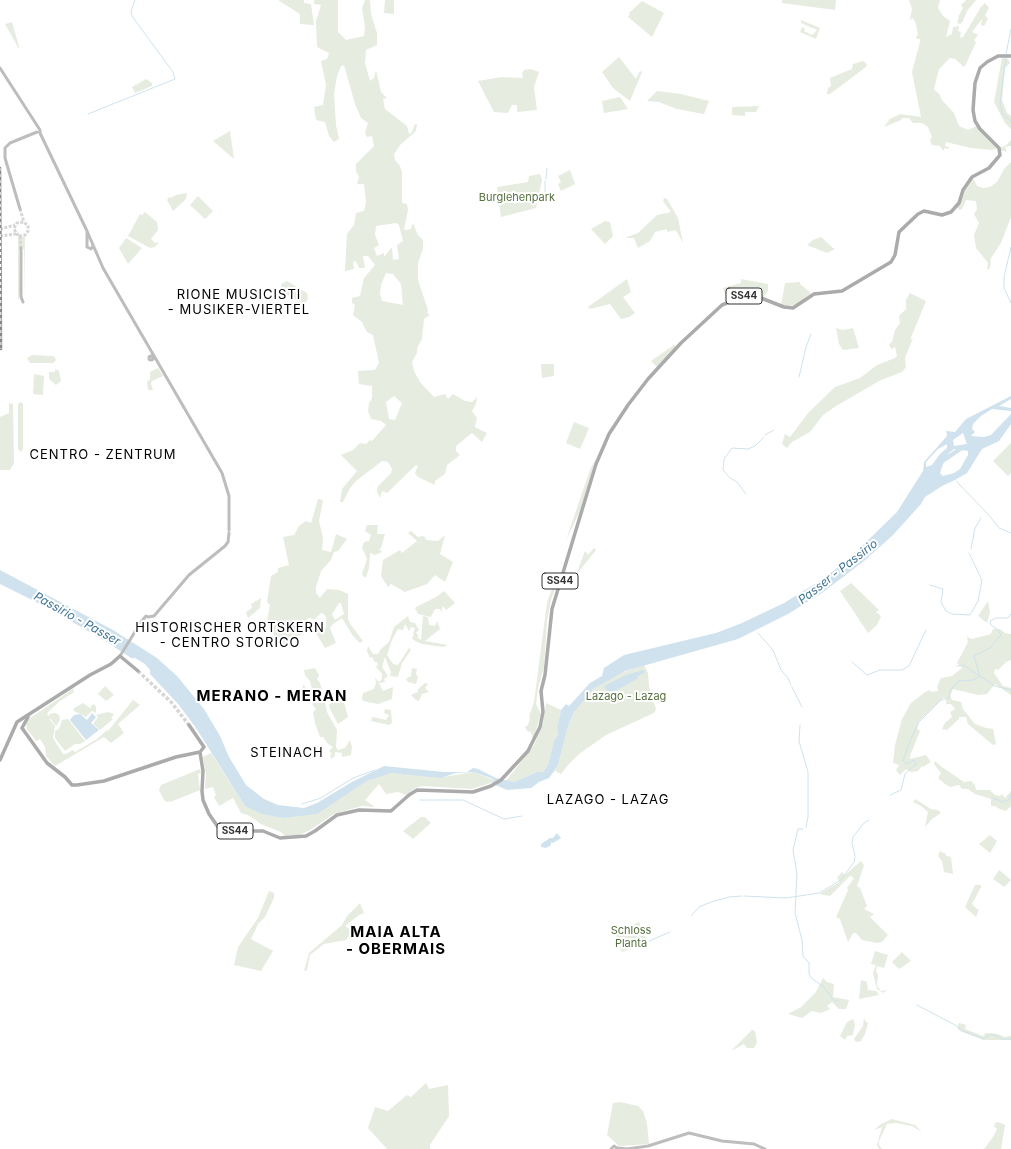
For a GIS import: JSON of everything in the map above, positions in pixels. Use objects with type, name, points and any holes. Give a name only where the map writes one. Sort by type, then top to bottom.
[{"type":"main road","name":"SS44","points":[[200,752],[204,771],[202,787],[204,800],[209,814],[218,827],[234,831],[263,831],[280,838],[297,837],[312,833],[338,815],[359,810],[391,811],[409,795],[421,790],[473,792],[497,784],[532,746],[541,722],[543,712],[541,691],[545,675],[550,616],[594,471],[605,441],[628,405],[681,343],[722,305],[745,296],[761,298],[784,307],[793,308],[814,294],[842,291],[893,260],[899,232],[918,214],[924,211],[942,215],[951,212],[959,202],[963,190],[972,177],[989,168],[1000,155],[999,148],[976,124],[973,110],[977,76],[980,68],[990,60],[1001,55],[1011,56]]},
{"type":"main road","points":[[0,68],[38,131],[93,247],[152,351],[153,357],[159,364],[196,427],[225,480],[229,496],[230,519],[226,545],[190,574],[152,617],[147,617],[139,624],[121,654],[111,664],[90,675],[30,715],[22,722],[0,760]]},
{"type":"main road","points":[[20,208],[4,153],[5,148],[8,144],[38,131]]},
{"type":"main road","points":[[86,231],[87,248],[93,247]]},
{"type":"main road","points":[[87,244],[93,247]]},
{"type":"main road","points":[[21,248],[21,302]]},
{"type":"main road","points":[[121,654],[138,671]]},
{"type":"main road","points":[[22,722],[17,722],[18,728],[44,759],[72,785],[116,778],[176,757],[200,752],[204,749],[189,725]]},
{"type":"main road","points":[[611,1149],[614,1146],[627,1149],[648,1146],[689,1133],[722,1141],[754,1144],[765,1149]]},
{"type":"green space","points":[[278,0],[304,0],[304,3],[311,4],[314,25],[300,24],[300,14]]},
{"type":"green space","points":[[314,0],[338,0],[338,32],[346,40],[364,36],[365,27],[362,8],[365,0],[370,0],[371,14],[377,33],[377,45],[366,50],[365,63],[370,81],[374,78],[376,70],[381,92],[387,98],[383,99],[385,109],[407,126],[409,134],[412,132],[415,124],[417,124],[416,131],[400,145],[394,154],[395,160],[400,166],[402,173],[402,203],[407,204],[408,210],[404,230],[411,229],[413,223],[418,235],[423,240],[423,249],[418,263],[418,280],[428,310],[427,313],[430,315],[424,319],[422,339],[412,362],[414,371],[420,382],[434,397],[445,394],[448,399],[453,394],[465,401],[472,402],[477,397],[476,404],[472,411],[477,418],[475,427],[487,433],[482,442],[472,433],[456,446],[456,451],[460,455],[447,465],[445,474],[435,481],[435,485],[418,477],[415,473],[418,466],[416,465],[387,493],[382,491],[380,498],[377,488],[391,473],[392,469],[388,462],[382,461],[356,481],[350,488],[343,502],[340,502],[342,489],[357,471],[341,455],[353,450],[360,443],[366,444],[370,440],[372,441],[386,425],[381,421],[371,419],[368,411],[369,403],[372,398],[372,386],[359,384],[358,371],[375,370],[379,363],[373,335],[367,332],[362,322],[353,315],[355,305],[352,303],[352,298],[360,296],[364,278],[375,265],[368,256],[363,256],[365,268],[359,268],[356,261],[353,262],[354,269],[345,271],[347,234],[354,225],[356,213],[364,211],[366,202],[364,184],[357,184],[359,177],[356,171],[356,164],[374,146],[372,136],[367,137],[365,133],[368,123],[361,118],[355,104],[344,65],[341,66],[337,76],[334,94],[336,125],[339,139],[334,142],[329,136],[325,122],[316,120],[314,107],[323,105],[326,85],[321,61],[327,59],[329,53],[317,47],[316,21],[321,5],[314,4]],"holes":[[[396,223],[399,225],[403,241],[397,245],[399,259],[393,260],[392,247],[384,257],[384,253],[377,256],[374,248],[379,245],[375,235],[376,226]],[[386,273],[393,274],[401,284],[403,305],[382,301],[380,294],[381,285]],[[394,396],[402,403],[395,420],[389,419],[386,402]]]},
{"type":"green space","points":[[385,0],[394,0],[394,14],[384,13]]},
{"type":"green space","points":[[782,0],[836,0],[835,10],[782,3]]},
{"type":"green space","points":[[909,0],[940,0],[938,8],[943,16],[950,21],[946,37],[952,34],[953,27],[959,26],[958,31],[961,32],[960,38],[963,37],[981,7],[985,3],[989,8],[985,15],[988,19],[984,26],[981,25],[982,19],[972,32],[978,35],[974,40],[976,42],[964,67],[955,59],[950,58],[939,69],[934,89],[954,113],[959,126],[968,130],[977,126],[999,148],[1005,146],[1011,140],[1011,146],[1005,147],[1007,152],[998,148],[992,150],[971,148],[946,142],[945,146],[949,147],[949,149],[945,148],[943,151],[940,146],[932,145],[930,140],[932,137],[928,127],[922,123],[913,123],[909,118],[902,118],[901,120],[884,127],[890,119],[900,114],[921,117],[912,72],[920,39],[917,39],[916,36],[918,35],[913,18],[910,20],[912,9]]},
{"type":"green space","points":[[966,0],[976,0],[967,11],[962,23],[959,24],[957,22],[958,17],[963,8],[961,5]]},
{"type":"green space","points":[[642,1],[664,13],[652,37],[628,17],[630,14],[629,13]]},
{"type":"green space","points":[[801,20],[820,28],[816,39],[800,32],[802,27],[805,29],[804,31],[812,35],[817,30],[801,23]]},
{"type":"green space","points":[[12,22],[19,47],[19,49],[5,24]]},
{"type":"green space","points":[[619,57],[636,79],[640,71],[642,72],[630,101],[613,88],[602,72]]},
{"type":"green space","points":[[1002,58],[1008,59],[1010,63],[1005,68],[1002,100],[1007,113],[1011,116],[1011,129],[1005,123],[994,102]]},
{"type":"green space","points":[[863,61],[867,64],[866,67],[830,94],[827,94],[828,88],[831,86],[830,78],[852,69],[853,64]]},
{"type":"green space","points":[[531,69],[539,72],[534,87],[537,110],[517,112],[517,105],[512,105],[508,113],[494,112],[478,81],[502,77],[523,78],[522,73],[524,70]]},
{"type":"green space","points":[[146,79],[152,83],[152,86],[135,93],[132,87]]},
{"type":"green space","points":[[657,91],[681,94],[709,101],[704,114],[677,109],[659,102],[647,101]]},
{"type":"green space","points":[[620,97],[628,109],[604,113],[602,101]]},
{"type":"green space","points":[[759,106],[756,112],[745,112],[745,116],[732,115],[732,107]]},
{"type":"green space","points":[[230,131],[234,159],[213,141]]},
{"type":"green space","points":[[1011,162],[1011,217],[1001,243],[991,258],[990,268],[987,270],[988,263],[976,248],[974,235],[979,223],[974,214],[977,209],[976,201],[966,200],[962,209],[959,210],[956,206],[962,193],[973,178],[977,186],[983,188],[990,187],[997,182],[1004,169]]},
{"type":"green space","points":[[570,170],[575,184],[561,191],[558,184],[561,182],[558,176]]},
{"type":"green space","name":"Burglehenpark","points":[[540,174],[542,180],[536,208],[501,217],[497,187],[528,182],[529,176]]},
{"type":"green space","points":[[187,193],[186,199],[173,211],[167,200],[169,197],[171,198],[176,195]]},
{"type":"green space","points":[[198,196],[213,211],[205,219],[190,205]]},
{"type":"green space","points":[[664,198],[667,199],[678,218],[683,243],[675,230],[667,232],[667,229],[655,232],[650,241],[638,248],[634,238],[627,237],[638,233],[657,215],[671,212],[663,201]]},
{"type":"green space","points":[[145,212],[157,222],[158,230],[151,239],[155,243],[159,242],[155,247],[150,248],[128,236],[140,214],[142,215]]},
{"type":"green space","points":[[605,221],[610,222],[613,236],[605,244],[591,229]]},
{"type":"green space","points":[[18,236],[25,237],[24,300],[24,250],[22,247],[19,250],[20,292],[18,301]]},
{"type":"green space","points":[[821,237],[835,249],[827,253],[807,245],[813,240]]},
{"type":"green space","points":[[126,238],[142,248],[128,264],[119,248]]},
{"type":"green space","points":[[627,279],[631,292],[623,297],[635,313],[629,317],[621,319],[610,304],[590,309],[588,307]]},
{"type":"green space","points":[[741,279],[768,284],[768,291],[764,297],[745,294],[734,298],[732,295],[726,298],[723,288],[741,283]]},
{"type":"green space","points":[[287,281],[307,293],[308,298],[306,302],[300,302],[281,291],[281,284]]},
{"type":"green space","points":[[800,282],[800,284],[811,293],[796,305],[781,305],[785,283]]},
{"type":"green space","points":[[910,293],[926,301],[910,340],[913,338],[905,358],[906,367],[902,372],[881,380],[836,406],[823,415],[810,432],[792,442],[787,448],[782,444],[785,434],[790,437],[808,413],[835,387],[860,378],[877,365],[897,356],[895,347],[891,349],[889,344],[892,342],[895,330],[900,323],[899,316],[906,309],[906,300]]},
{"type":"green space","points":[[836,328],[843,330],[853,328],[859,348],[843,350],[839,344]]},
{"type":"green space","points":[[674,345],[676,346],[657,367],[651,361]]},
{"type":"green space","points":[[32,355],[54,356],[56,360],[53,363],[30,363],[27,358]]},
{"type":"green space","points":[[541,364],[554,364],[554,376],[542,378]]},
{"type":"green space","points":[[158,368],[163,376],[152,381],[151,384],[153,390],[148,390],[147,382],[150,379],[150,372]]},
{"type":"green space","points":[[55,369],[59,371],[61,381],[56,385],[49,379],[49,372],[55,372]]},
{"type":"green space","points":[[34,374],[44,376],[43,395],[33,394]]},
{"type":"green space","points":[[21,402],[23,404],[23,449],[21,452],[18,449],[18,404]]},
{"type":"green space","points":[[9,403],[13,404],[14,463],[10,470],[0,470],[0,417],[9,413]]},
{"type":"green space","points":[[574,422],[589,428],[580,449],[566,443]]},
{"type":"green space","points":[[1011,443],[1011,473],[1008,476],[993,461]]},
{"type":"green space","points":[[595,460],[580,511],[566,540],[590,470]]},
{"type":"green space","points":[[318,499],[323,500],[319,521],[323,538],[322,550],[331,552],[336,534],[347,539],[338,551],[334,552],[331,560],[321,571],[316,587],[316,593],[320,598],[327,589],[339,590],[348,594],[348,619],[363,641],[360,643],[353,636],[342,618],[330,628],[336,643],[325,648],[316,633],[313,632],[313,630],[326,628],[326,617],[321,613],[315,619],[308,618],[304,627],[305,632],[280,647],[267,621],[270,605],[267,602],[271,576],[278,572],[278,568],[289,565],[283,537],[294,535],[299,526],[306,521],[311,523]],"holes":[[[339,603],[341,603],[344,614],[335,620],[332,614]]]},
{"type":"green space","points":[[367,525],[378,525],[377,534],[385,534],[381,548],[379,549],[382,552],[375,555],[370,553],[369,568],[366,577],[364,577],[362,574],[367,559],[362,548],[364,542],[369,541],[371,535],[365,531]]},
{"type":"green space","points":[[411,531],[418,537],[424,536],[426,540],[438,541],[445,535],[440,554],[453,562],[445,582],[435,575],[427,584],[405,592],[391,584],[388,587],[381,576],[383,560],[400,550],[402,553],[417,541],[408,533]]},
{"type":"green space","points":[[594,548],[596,550],[576,575],[585,551],[588,555]]},
{"type":"green space","points":[[851,583],[879,610],[876,612],[881,616],[877,625],[868,633],[840,591]]},
{"type":"green space","points":[[554,584],[555,589],[551,600],[547,621],[544,667],[538,688],[536,704],[541,714],[533,740],[531,732],[527,731],[525,727],[528,725],[534,702],[546,610],[548,599]]},
{"type":"green space","points":[[444,591],[455,603],[446,610],[443,606],[441,612],[440,609],[435,609],[431,617],[418,614],[415,608],[416,607],[436,597]]},
{"type":"green space","points":[[261,598],[260,608],[248,618],[246,612],[252,608],[251,604]]},
{"type":"green space","points":[[988,601],[990,612],[987,623],[978,616]]},
{"type":"green space","points":[[408,616],[410,622],[415,623],[419,630],[416,633],[419,636],[417,637],[421,640],[423,616],[428,617],[429,625],[435,626],[437,621],[440,629],[425,641],[448,645],[443,647],[422,644],[415,641],[412,638],[415,628],[411,627],[409,631],[405,624],[403,630],[398,629],[392,640],[387,655],[393,664],[398,665],[409,648],[411,650],[402,663],[398,677],[390,676],[391,672],[385,657],[382,667],[388,676],[384,679],[385,682],[379,683],[383,691],[393,687],[392,699],[378,704],[363,701],[363,693],[374,689],[376,683],[375,678],[379,682],[382,679],[382,674],[376,667],[378,665],[377,662],[375,662],[372,657],[370,658],[367,651],[368,646],[373,654],[378,654],[389,642],[394,627]]},
{"type":"green space","points":[[993,629],[1000,629],[1005,633],[1011,634],[1011,660],[1006,662],[998,670],[995,669],[994,673],[1003,686],[1011,688],[1011,695],[995,684],[987,694],[978,695],[953,689],[950,696],[952,700],[961,702],[963,709],[975,724],[993,729],[996,744],[993,745],[968,724],[966,717],[959,717],[959,719],[947,730],[942,729],[945,723],[952,717],[950,712],[955,709],[951,704],[946,704],[946,698],[943,698],[919,721],[917,729],[920,731],[910,756],[910,759],[926,755],[931,762],[923,767],[922,766],[918,771],[911,772],[906,769],[900,775],[896,770],[899,765],[893,763],[895,745],[902,719],[911,703],[925,692],[930,690],[931,692],[938,691],[937,687],[941,678],[952,676],[962,668],[957,663],[968,642],[967,637],[972,639],[991,634]]},
{"type":"green space","name":"Lazago - Lazag","points":[[644,665],[648,673],[649,686],[656,709],[654,713],[606,735],[579,754],[561,774],[555,771],[569,723],[580,702],[593,689],[615,675]]},
{"type":"green space","points":[[315,668],[319,675],[317,679],[320,683],[327,712],[337,730],[336,747],[338,750],[345,748],[350,740],[352,747],[351,755],[342,757],[342,753],[335,752],[335,756],[331,759],[330,755],[332,754],[329,751],[333,747],[328,744],[323,737],[320,737],[315,723],[313,712],[316,709],[312,704],[316,700],[312,696],[314,701],[309,699],[309,704],[300,693],[304,684],[306,691],[312,689],[310,681],[305,675],[304,670]]},
{"type":"green space","points":[[412,668],[417,669],[416,674],[418,677],[416,684],[408,682],[406,679],[411,676]]},
{"type":"green space","points":[[425,683],[428,684],[425,688],[429,692],[422,694],[419,701],[416,700],[411,695],[418,692],[418,689]]},
{"type":"green space","points":[[105,686],[114,695],[106,701],[98,694]]},
{"type":"green space","points":[[74,688],[74,692],[60,701],[48,712],[47,715],[50,716],[49,714],[55,713],[59,715],[60,720],[56,726],[50,718],[50,720],[55,726],[53,738],[63,754],[73,750],[75,752],[97,739],[107,730],[108,731],[133,700],[140,705],[118,724],[124,733],[111,743],[104,737],[55,766],[46,756],[45,747],[40,739],[36,741],[27,729],[26,724],[29,719]]},
{"type":"green space","points":[[343,699],[348,717],[338,724],[329,704]]},
{"type":"green space","points":[[83,703],[90,708],[93,704],[96,706],[96,713],[92,711],[86,717],[74,711],[73,709]]},
{"type":"green space","points":[[546,703],[561,710],[557,728],[558,735],[554,741],[548,765],[543,772],[537,772],[514,782],[506,781],[534,745],[543,723]]},
{"type":"green space","points":[[385,709],[391,710],[392,723],[389,725],[371,721],[372,717],[386,720],[389,715],[384,713]]},
{"type":"green space","points":[[108,712],[114,714],[111,718],[113,719],[100,730],[93,724],[98,717],[96,715]]},
{"type":"green space","points":[[68,719],[85,741],[80,744],[75,744],[65,751],[55,738],[55,731],[59,729],[62,720]]},
{"type":"green space","points":[[211,753],[245,806],[283,818],[317,813],[367,781],[384,774],[391,773],[443,777],[474,772],[494,780],[491,783],[471,789],[423,786],[415,788],[406,795],[398,792],[386,794],[379,784],[365,800],[375,807],[362,806],[340,812],[332,815],[310,830],[299,835],[285,836],[281,832],[261,824],[248,815],[241,813],[233,798],[219,806],[214,797],[216,795],[213,787],[205,789],[206,775],[203,757]]},
{"type":"green space","points":[[935,761],[964,782],[971,781],[975,785],[976,790],[990,790],[995,795],[1000,796],[1002,794],[1005,798],[1011,791],[1011,806],[1006,811],[991,806],[991,799],[975,794],[968,789],[962,789],[959,785],[950,787],[938,778],[941,773],[934,764]]},
{"type":"green space","points":[[200,769],[201,773],[198,774],[200,790],[173,801],[167,802],[164,800],[159,790],[161,785]]},
{"type":"green space","points":[[915,799],[931,809],[938,810],[941,813],[932,819],[925,827],[928,812],[913,802]]},
{"type":"green space","points":[[421,817],[425,817],[431,823],[413,839],[403,831]]},
{"type":"green space","points":[[990,835],[997,841],[990,853],[979,844]]},
{"type":"green space","points":[[940,851],[946,854],[946,856],[951,857],[953,874],[944,872],[942,861],[938,856]]},
{"type":"green space","points":[[861,861],[864,865],[857,886],[860,888],[867,906],[864,909],[874,914],[870,917],[888,935],[882,942],[877,943],[862,940],[856,933],[853,933],[848,942],[840,919],[836,917],[848,890],[847,888],[854,878],[850,876],[830,896],[819,894],[840,882],[837,878],[842,872],[845,875]]},
{"type":"green space","points":[[999,870],[1011,880],[1004,887],[993,879]]},
{"type":"green space","points":[[975,885],[981,885],[972,904],[979,909],[976,917],[965,907]]},
{"type":"green space","points":[[269,891],[274,893],[274,898],[265,917],[258,924],[251,939],[273,951],[261,971],[234,965],[238,947],[258,918]]},
{"type":"green space","points":[[360,903],[364,913],[345,926],[352,931],[346,940],[324,944],[310,955],[307,970],[304,971],[309,953],[342,925],[347,916]]},
{"type":"green space","name":"Schloss Planta","points":[[639,922],[647,941],[622,952],[615,932]]},
{"type":"green space","points":[[875,951],[888,955],[884,968],[877,966],[876,971],[878,975],[877,986],[881,991],[887,990],[883,993],[877,989],[873,973],[876,965],[871,964]]},
{"type":"green space","points":[[902,952],[911,961],[899,969],[892,962]]},
{"type":"green space","points":[[823,978],[827,982],[834,984],[833,997],[849,1000],[846,1009],[839,1009],[832,1002],[827,1006],[830,1009],[821,1013],[812,1011],[802,1018],[788,1014],[801,1007],[816,992]]},
{"type":"green space","points":[[861,980],[867,982],[868,990],[876,991],[879,995],[859,999]]},
{"type":"green space","points":[[864,1017],[865,1021],[868,1023],[865,1034],[861,1041],[856,1042],[854,1039],[863,1026]]},
{"type":"green space","points":[[853,1019],[855,1024],[853,1035],[847,1036],[845,1040],[840,1036],[847,1022]]},
{"type":"green space","points":[[959,1023],[966,1025],[965,1029],[983,1036],[986,1033],[998,1034],[1004,1037],[1011,1036],[1011,1040],[984,1040],[960,1031],[957,1028]]},
{"type":"green space","points":[[752,1030],[755,1031],[757,1043],[754,1048],[747,1048],[744,1044],[731,1051]]},
{"type":"green space","points":[[426,1083],[429,1089],[448,1085],[449,1116],[430,1145],[430,1149],[387,1149],[368,1128],[375,1107],[388,1111],[407,1095],[411,1097]]},
{"type":"green space","points":[[620,1102],[638,1106],[643,1111],[647,1123],[649,1144],[619,1146],[607,1135],[613,1103]]},
{"type":"green space","points":[[892,1119],[915,1125],[922,1132],[912,1126],[896,1123],[887,1124],[879,1141],[879,1145],[882,1149],[879,1149],[877,1145],[882,1127],[874,1130],[881,1124]]},
{"type":"green space","points":[[998,1122],[1005,1125],[1001,1149],[984,1149],[993,1137],[997,1129],[994,1126],[995,1123]]},
{"type":"water","name":"Passirio - Passer","points":[[1011,396],[1011,399],[999,406],[1011,408],[1011,411],[992,409],[981,416],[973,424],[972,429],[975,432],[971,436],[984,437],[991,435],[1011,414],[1011,424],[999,441],[982,449],[967,473],[925,497],[921,504],[893,535],[864,561],[822,593],[788,614],[738,639],[625,671],[593,689],[575,711],[569,723],[558,765],[555,770],[549,778],[539,782],[531,788],[507,790],[491,783],[494,780],[491,778],[474,772],[456,773],[441,778],[391,773],[367,781],[317,814],[283,818],[262,814],[245,806],[196,728],[179,705],[150,674],[150,670],[145,664],[135,658],[131,658],[107,642],[50,609],[0,584],[0,570],[113,630],[157,658],[177,676],[204,709],[220,736],[229,757],[246,785],[264,799],[278,805],[304,808],[317,803],[352,782],[384,766],[444,772],[467,772],[473,768],[496,778],[514,782],[537,772],[543,772],[548,765],[554,741],[558,735],[557,728],[561,710],[566,704],[569,706],[590,683],[602,676],[604,668],[624,655],[716,633],[742,623],[784,603],[826,577],[856,552],[897,512],[923,471],[924,462],[947,436],[946,431],[955,432],[966,419]],"holes":[[[963,433],[967,444],[954,446],[953,440]],[[947,444],[947,448],[940,454],[932,465],[926,467],[926,462],[938,449]],[[954,449],[968,451],[968,455],[960,469],[954,473],[943,476],[940,473],[948,454]]]},
{"type":"water","points":[[643,670],[645,671],[644,673],[638,676],[637,679],[613,692],[606,690],[604,686],[626,675]]},
{"type":"water","points":[[92,713],[96,717],[91,723],[99,730],[86,740],[70,720],[74,715],[80,714],[87,720]]},
{"type":"water","points":[[557,833],[561,838],[553,843],[551,842],[551,845],[546,848],[541,847],[541,844],[550,838],[553,838]]},
{"type":"waterway","points":[[88,114],[175,79],[173,72],[132,16],[131,11],[135,0]]},
{"type":"waterway","points":[[1006,54],[1011,29]]},
{"type":"waterway","points":[[1006,57],[1000,103],[1003,115],[1011,121]]},
{"type":"waterway","points":[[546,179],[547,168]]},
{"type":"waterway","points":[[545,181],[545,194]]},
{"type":"waterway","points":[[1011,247],[1004,277],[1004,288],[1011,303]]},
{"type":"waterway","points":[[799,377],[806,347],[811,334]]},
{"type":"waterway","points":[[765,435],[774,430]]},
{"type":"waterway","points":[[746,494],[737,482],[730,478],[723,470],[724,459],[732,448],[748,449],[755,446],[764,437]]},
{"type":"waterway","name":"Passer - Passirio","points":[[941,462],[963,447]]},
{"type":"waterway","points":[[956,481],[988,514],[999,528],[1011,533]]},
{"type":"waterway","points":[[971,549],[975,528],[981,518]]},
{"type":"waterway","points":[[930,585],[943,589],[941,602],[946,611],[952,614],[970,615],[978,601],[982,580],[969,553]]},
{"type":"waterway","points":[[997,629],[991,625],[990,621],[996,618],[1008,618],[1011,614]]},
{"type":"waterway","points":[[852,662],[867,675],[880,670],[902,670],[909,666],[926,630]]},
{"type":"waterway","points":[[890,795],[901,790],[905,774],[916,764],[914,760],[907,764],[903,761],[919,722],[941,700],[949,698],[950,691],[958,681],[973,680],[980,676],[974,656],[990,648],[1001,635],[998,630]]},
{"type":"waterway","points":[[758,633],[773,650],[781,670],[788,678],[791,685]]},
{"type":"waterway","points":[[957,666],[963,665],[995,686],[1011,690]]},
{"type":"waterway","points":[[792,687],[802,707]]},
{"type":"waterway","points":[[800,725],[799,741],[808,772],[808,817],[806,827]]},
{"type":"waterway","points":[[302,804],[321,798],[353,778],[375,770]]},
{"type":"waterway","points":[[993,798],[1003,802],[1010,799],[1011,795]]},
{"type":"waterway","points":[[420,800],[463,800],[504,819],[522,816]]},
{"type":"waterway","points":[[855,856],[852,843],[853,837],[863,824],[869,820]]},
{"type":"waterway","points":[[803,829],[798,829],[793,850],[797,874],[795,913],[802,940],[803,956],[809,963],[809,974],[811,978],[824,987],[833,1000],[838,1001]]},
{"type":"waterway","points":[[744,896],[786,898],[819,893],[841,880],[854,862],[855,857]]},
{"type":"waterway","points":[[691,916],[699,907],[711,902],[729,897],[742,896]]},
{"type":"waterway","points":[[649,941],[670,932]]},
{"type":"waterway","points":[[917,1005],[957,1026]]},
{"type":"waterway","points":[[958,1027],[963,1031],[983,1039],[992,1034],[1002,1039],[1011,1039]]},
{"type":"tunnel","points":[[20,209],[24,222]]},
{"type":"tunnel","points":[[19,236],[25,235],[28,231],[28,226],[24,222],[17,223],[14,228],[16,233],[20,237],[21,248]]},
{"type":"tunnel","points":[[0,229],[15,225]]},
{"type":"tunnel","points":[[0,236],[16,234]]},
{"type":"tunnel","points":[[138,671],[171,702],[189,725]]},
{"type":"railway","points":[[0,168],[1,349]]},
{"type":"district","name":"RIONE MUSICISTI - MUSIKER-VIERTEL","points":[[239,302]]},
{"type":"district","name":"CENTRO - ZENTRUM","points":[[103,455]]},
{"type":"district","name":"HISTORISCHER ORTSKERN - CENTRO STORICO","points":[[230,636]]},
{"type":"district","name":"MERANO - MERAN","points":[[272,696]]},
{"type":"district","name":"STEINACH","points":[[287,753]]},
{"type":"district","name":"LAZAGO - LAZAG","points":[[608,800]]},
{"type":"district","name":"MAIA ALTA - OBERMAIS","points":[[396,940]]}]
